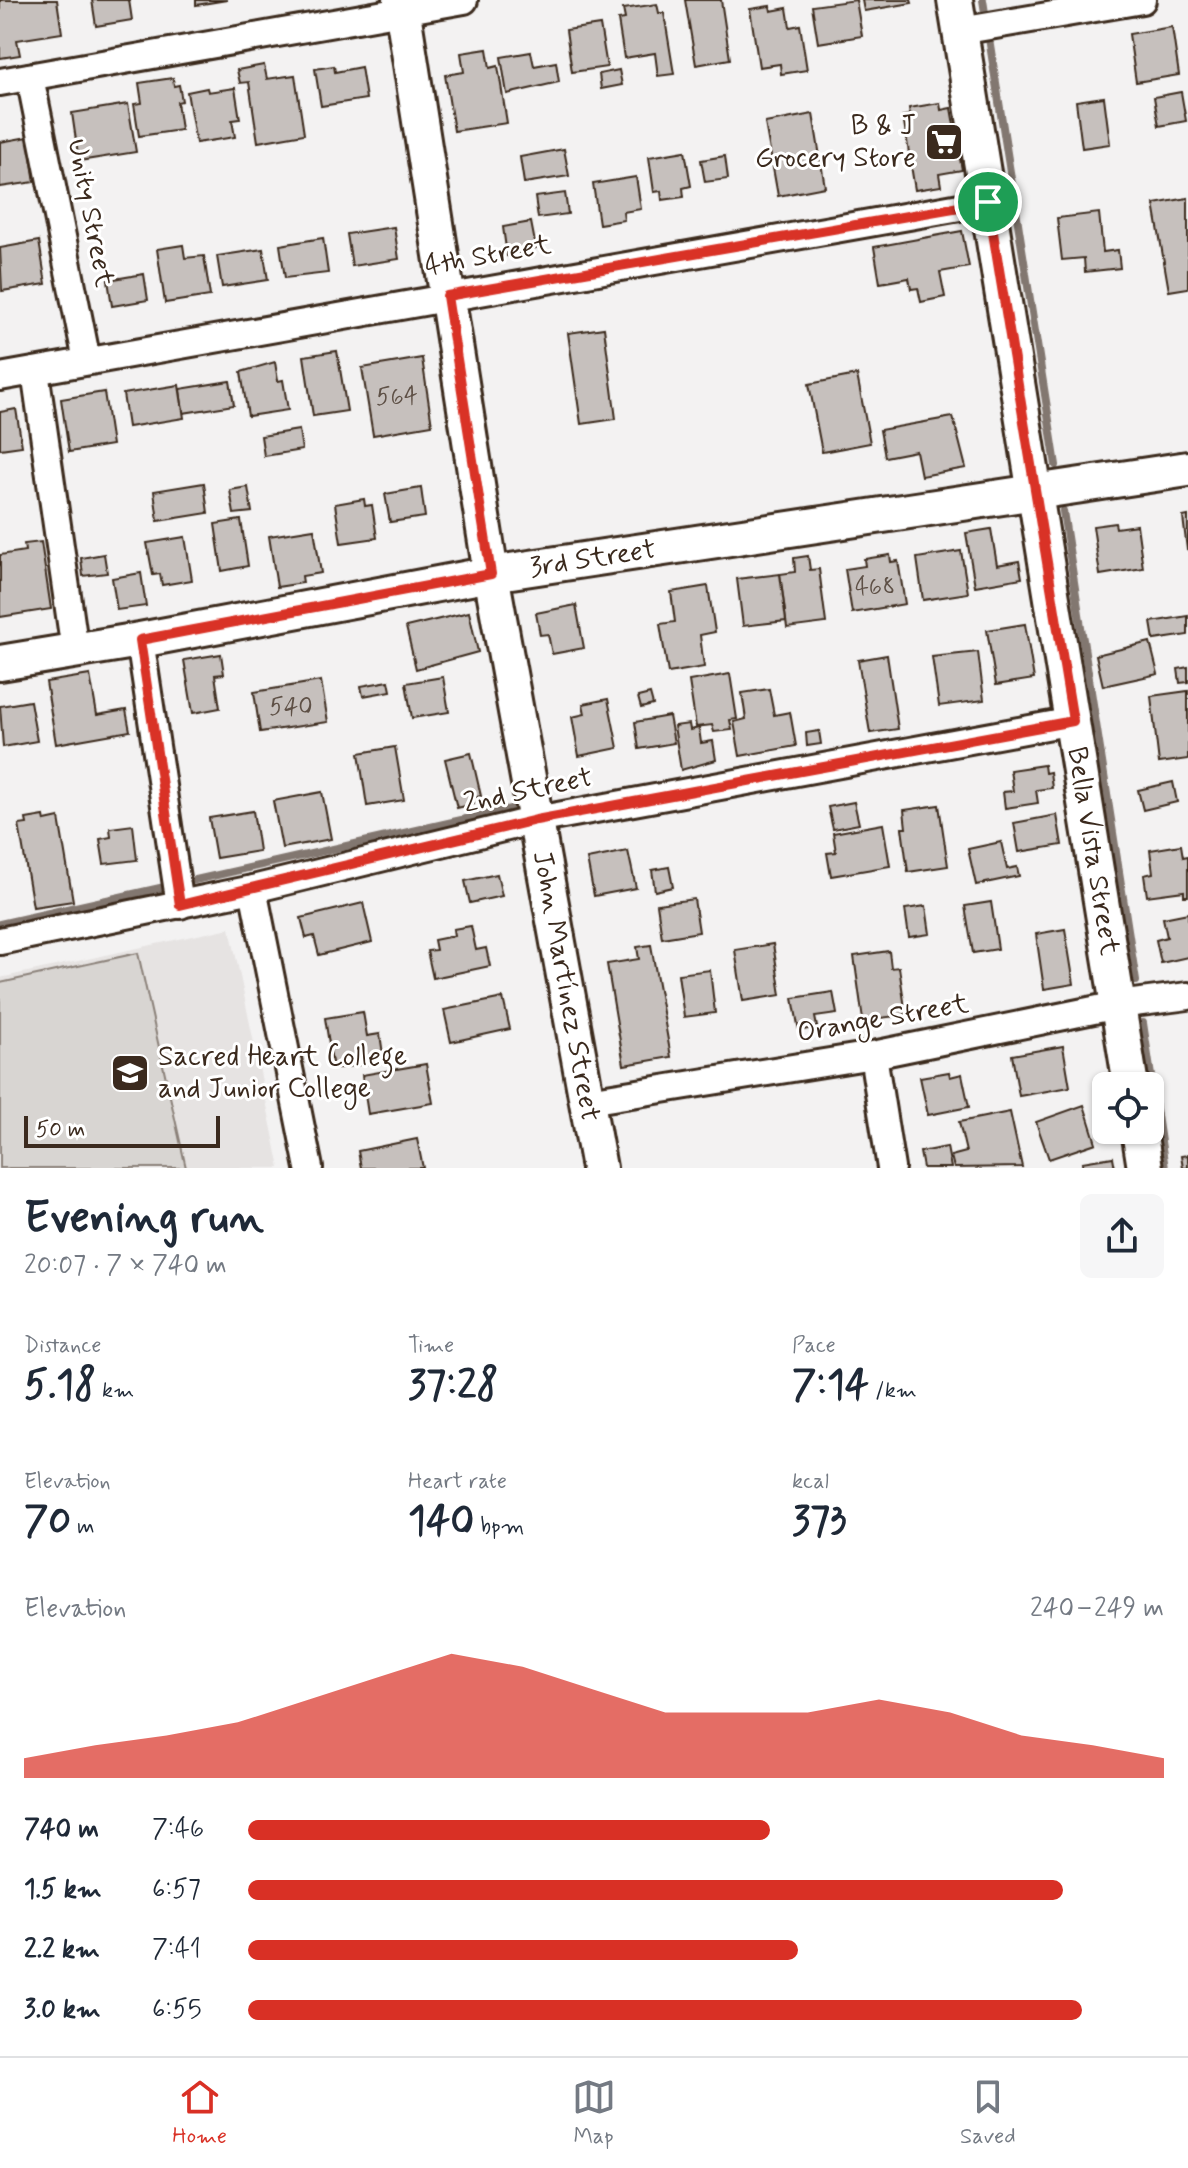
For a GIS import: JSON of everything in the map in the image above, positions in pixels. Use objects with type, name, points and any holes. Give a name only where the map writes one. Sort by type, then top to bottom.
[{"type":"street","points":[[0,82],[402,6],[464,0]]},
{"type":"street","points":[[957,16],[1142,0]]},
{"type":"street","name":"John Martínez Street","points":[[402,6],[491,574],[598,1168]]},
{"type":"street","name":"Bella Vista Street","points":[[957,16],[1129,1072]]},
{"type":"street","name":"Unity Street","points":[[30,77],[87,361]]},
{"type":"street","name":"4th Street","points":[[0,377],[988,202]]},
{"type":"street","points":[[35,371],[75,651]]},
{"type":"street","name":"3rd Street","points":[[0,663],[491,574],[1188,469]]},
{"type":"street","points":[[140,640],[180,905]]},
{"type":"street","name":"2nd Street","points":[[0,941],[253,889],[536,820],[1073,721]]},
{"type":"street","points":[[253,889],[309,1168]]},
{"type":"street","name":"Orange Street","points":[[588,1101],[873,1055],[1118,1005],[1188,996]]},
{"type":"street","points":[[873,1055],[891,1168]]},
{"type":"street","points":[[1141,1144],[1145,1168]]},
{"type":"shaded area","name":"Sacred Heart College and Junior College","points":[[230,928],[280,1168],[0,1168],[0,978]]},
{"type":"shaded area","points":[[138,953],[186,1168],[0,1168],[0,983]]},
{"type":"building","points":[[0,0],[57,0],[62,33],[17,40],[20,55],[0,58]]},
{"type":"building","points":[[92,0],[129,0],[132,20],[96,26]]},
{"type":"building","points":[[196,0],[227,0],[196,5]]},
{"type":"building","points":[[685,0],[721,0],[730,59],[696,65]]},
{"type":"building","points":[[856,0],[862,36],[818,43],[812,6]]},
{"type":"building","points":[[862,0],[911,0],[912,3],[864,11]]},
{"type":"building","points":[[657,4],[659,13],[664,13],[674,74],[658,76],[655,53],[624,58],[618,20],[625,19],[623,9]]},
{"type":"building","points":[[770,6],[771,11],[787,8],[790,27],[800,25],[807,70],[781,74],[780,64],[759,67],[750,9]]},
{"type":"building","points":[[600,25],[607,67],[572,72],[566,30]]},
{"type":"building","points":[[1172,27],[1179,75],[1136,82],[1129,34]]},
{"type":"building","points":[[487,49],[490,68],[498,66],[507,123],[454,131],[445,75],[464,72],[461,53]]},
{"type":"building","points":[[531,52],[534,66],[556,62],[559,82],[507,94],[501,57]]},
{"type":"building","points":[[264,65],[267,79],[295,75],[304,134],[258,142],[249,82],[240,83],[237,70]]},
{"type":"building","points":[[334,66],[335,72],[361,67],[366,99],[321,106],[315,69]]},
{"type":"building","points":[[619,70],[622,85],[601,89],[599,74]]},
{"type":"building","points":[[173,78],[174,86],[179,85],[182,101],[177,102],[181,130],[139,136],[134,104],[142,103],[139,83]]},
{"type":"building","points":[[207,88],[208,92],[235,88],[240,119],[232,120],[235,137],[196,143],[187,92]]},
{"type":"building","points":[[1181,92],[1186,121],[1159,126],[1154,97]]},
{"type":"building","points":[[1104,97],[1110,144],[1082,148],[1076,101]]},
{"type":"building","points":[[940,103],[941,110],[951,108],[962,170],[939,174],[941,186],[915,190],[903,116],[910,115],[909,108]]},
{"type":"building","points":[[128,104],[136,152],[79,161],[72,113]]},
{"type":"building","points":[[813,114],[825,187],[778,196],[765,123]]},
{"type":"building","points":[[28,137],[35,182],[0,187],[0,142]]},
{"type":"building","points":[[564,149],[569,176],[524,183],[520,157]]},
{"type":"building","points":[[685,151],[691,186],[683,188],[684,197],[662,200],[661,191],[654,192],[649,157]]},
{"type":"building","points":[[725,156],[728,179],[705,182],[701,160]]},
{"type":"building","points":[[636,177],[641,209],[623,212],[624,220],[599,224],[593,184]]},
{"type":"building","points":[[565,193],[568,214],[538,218],[535,197]]},
{"type":"building","points":[[1188,198],[1188,288],[1169,291],[1154,204]]},
{"type":"building","points":[[1099,213],[1103,252],[1118,250],[1120,268],[1085,272],[1084,258],[1062,260],[1057,218]]},
{"type":"building","points":[[531,222],[536,248],[507,256],[503,227]]},
{"type":"building","points":[[394,227],[399,259],[352,266],[347,234]]},
{"type":"building","points":[[962,231],[969,267],[940,272],[945,297],[921,302],[918,288],[911,289],[909,278],[880,283],[874,247]]},
{"type":"building","points":[[323,238],[328,273],[285,278],[280,245]]},
{"type":"building","points":[[39,241],[46,284],[2,291],[0,248]]},
{"type":"building","points":[[183,245],[185,258],[204,256],[210,296],[165,303],[157,249]]},
{"type":"building","points":[[263,249],[268,280],[222,287],[217,256]]},
{"type":"building","points":[[144,274],[148,300],[112,306],[108,280]]},
{"type":"building","points":[[604,328],[616,419],[581,424],[568,333]]},
{"type":"building","points":[[337,351],[347,411],[313,416],[304,356]]},
{"type":"building","points":[[422,358],[432,425],[373,435],[362,368]]},
{"type":"building","points":[[275,362],[278,381],[283,380],[288,410],[248,416],[241,372]]},
{"type":"building","points":[[857,375],[870,443],[822,452],[809,384]]},
{"type":"building","points":[[230,381],[234,405],[183,413],[180,389]]},
{"type":"building","points":[[179,385],[184,418],[128,427],[123,394]]},
{"type":"building","points":[[104,392],[112,445],[69,452],[61,399]]},
{"type":"building","points":[[16,409],[22,446],[0,449],[0,412]]},
{"type":"building","points":[[953,417],[966,468],[921,476],[916,451],[885,457],[880,430]]},
{"type":"building","points":[[299,430],[302,450],[264,456],[261,436]]},
{"type":"building","points":[[204,483],[208,513],[158,521],[154,491]]},
{"type":"building","points":[[248,487],[252,512],[234,514],[230,490]]},
{"type":"building","points":[[421,488],[425,517],[390,522],[385,494]]},
{"type":"building","points":[[364,499],[365,506],[372,505],[377,538],[341,543],[335,504]]},
{"type":"building","points":[[1188,516],[1188,550],[1187,550],[1183,517]]},
{"type":"building","points":[[241,520],[248,566],[222,571],[215,524]]},
{"type":"building","points":[[1115,523],[1116,528],[1137,525],[1143,568],[1100,575],[1093,526]]},
{"type":"building","points":[[314,529],[321,573],[302,576],[303,583],[277,587],[269,536]]},
{"type":"building","points":[[991,529],[997,565],[1019,561],[1022,578],[975,586],[966,533]]},
{"type":"building","points":[[185,537],[192,580],[162,585],[160,574],[153,575],[147,543]]},
{"type":"building","points":[[41,542],[51,609],[0,617],[0,555],[25,551],[24,544]]},
{"type":"building","points":[[961,551],[968,593],[923,600],[917,558]]},
{"type":"building","points":[[104,554],[107,573],[83,576],[81,558]]},
{"type":"building","points":[[890,555],[891,562],[898,561],[905,604],[852,613],[845,569],[865,566],[864,559]]},
{"type":"building","points":[[808,556],[810,570],[819,569],[826,623],[787,628],[780,574],[795,572],[794,558]]},
{"type":"building","points":[[141,573],[146,606],[117,610],[112,578]]},
{"type":"building","points":[[780,574],[786,621],[743,626],[737,579]]},
{"type":"building","points":[[708,586],[715,632],[700,635],[704,667],[668,673],[660,624],[675,622],[671,592]]},
{"type":"building","points":[[576,605],[584,648],[552,654],[548,634],[540,635],[536,613]]},
{"type":"building","points":[[469,612],[478,652],[416,669],[406,627]]},
{"type":"building","points":[[1188,616],[1188,635],[1154,640],[1151,622]]},
{"type":"building","points":[[1025,624],[1034,679],[996,685],[987,630]]},
{"type":"building","points":[[1150,642],[1158,674],[1103,686],[1096,655]]},
{"type":"building","points":[[978,652],[984,700],[939,706],[932,657]]},
{"type":"building","points":[[221,654],[224,674],[215,675],[220,708],[193,713],[184,660]]},
{"type":"building","points":[[887,655],[898,729],[870,733],[858,660]]},
{"type":"building","points":[[1188,667],[1188,682],[1180,683],[1178,669]]},
{"type":"building","points":[[730,674],[737,719],[730,720],[732,730],[714,732],[712,725],[696,727],[689,681]]},
{"type":"building","points":[[90,675],[97,715],[126,710],[130,731],[56,744],[46,682]]},
{"type":"building","points":[[443,677],[449,712],[412,718],[406,683]]},
{"type":"building","points":[[321,681],[328,722],[260,732],[254,692]]},
{"type":"building","points":[[389,681],[391,691],[363,696],[361,686]]},
{"type":"building","points":[[769,689],[774,715],[790,712],[796,746],[740,756],[734,722],[746,719],[742,693]]},
{"type":"building","points":[[1188,691],[1188,759],[1159,763],[1151,696]]},
{"type":"building","points":[[650,694],[653,705],[641,708],[638,697]]},
{"type":"building","points":[[608,699],[618,748],[579,756],[572,717],[585,714],[583,704]]},
{"type":"building","points":[[30,701],[37,741],[3,747],[0,706]]},
{"type":"building","points":[[669,716],[674,743],[639,749],[635,722]]},
{"type":"building","points":[[689,724],[690,730],[699,728],[701,743],[713,741],[716,760],[681,770],[674,726]]},
{"type":"building","points":[[819,731],[821,744],[807,746],[806,733]]},
{"type":"building","points":[[395,747],[404,800],[367,806],[359,753]]},
{"type":"building","points":[[471,753],[481,796],[473,798],[474,804],[457,808],[445,759]]},
{"type":"building","points":[[1044,765],[1045,773],[1050,772],[1052,788],[1036,790],[1038,803],[1005,808],[1003,792],[1013,791],[1010,770]]},
{"type":"building","points":[[1173,782],[1177,802],[1143,810],[1138,790]]},
{"type":"building","points":[[322,792],[331,839],[282,848],[273,801]]},
{"type":"building","points":[[854,802],[859,824],[833,829],[828,807]]},
{"type":"building","points":[[939,805],[948,866],[908,872],[902,828],[906,828],[904,810]]},
{"type":"building","points":[[253,811],[259,851],[216,858],[209,818]]},
{"type":"building","points":[[1057,815],[1062,845],[1019,852],[1014,823]]},
{"type":"building","points":[[44,816],[45,821],[59,818],[73,901],[33,907],[19,825],[27,824],[26,819]]},
{"type":"building","points":[[883,824],[890,866],[831,876],[827,853],[836,852],[833,833]]},
{"type":"building","points":[[133,825],[137,860],[104,864],[100,839],[111,837],[110,828]]},
{"type":"building","points":[[1001,842],[1007,869],[1017,867],[1019,876],[976,885],[968,849]]},
{"type":"building","points":[[1181,845],[1183,857],[1188,856],[1188,896],[1184,896],[1184,891],[1147,896],[1144,875],[1153,873],[1150,850]]},
{"type":"building","points":[[628,851],[636,888],[594,896],[587,859]]},
{"type":"building","points":[[669,867],[673,887],[655,891],[652,870]]},
{"type":"building","points":[[497,874],[502,896],[470,903],[465,881]]},
{"type":"building","points":[[694,899],[699,932],[662,938],[657,904]]},
{"type":"building","points":[[991,902],[998,949],[973,953],[965,906]]},
{"type":"building","points":[[363,903],[372,942],[319,955],[314,936],[306,938],[301,918]]},
{"type":"building","points":[[926,906],[930,934],[909,937],[905,909]]},
{"type":"building","points":[[1188,913],[1188,957],[1161,963],[1156,940],[1167,937],[1163,918]]},
{"type":"building","points":[[471,926],[476,950],[486,948],[490,966],[433,978],[427,951],[436,950],[434,940],[454,936],[453,929]]},
{"type":"building","points":[[1065,929],[1074,984],[1044,989],[1036,934]]},
{"type":"building","points":[[773,944],[781,995],[743,1001],[735,950]]},
{"type":"building","points":[[651,945],[671,1057],[624,1065],[607,964],[639,959],[637,947]]},
{"type":"building","points":[[889,951],[891,968],[899,967],[906,1015],[863,1020],[854,956]]},
{"type":"building","points":[[710,970],[715,1013],[684,1017],[678,974]]},
{"type":"building","points":[[833,992],[837,1014],[815,1017],[817,1027],[799,1031],[793,998]]},
{"type":"building","points":[[503,998],[510,1029],[451,1042],[444,1010]]},
{"type":"building","points":[[363,1012],[367,1036],[380,1034],[384,1061],[333,1069],[325,1018]]},
{"type":"building","points":[[1063,1046],[1070,1087],[1019,1096],[1012,1055]]},
{"type":"building","points":[[426,1064],[433,1103],[368,1114],[362,1075]]},
{"type":"building","points":[[949,1072],[950,1077],[962,1074],[969,1107],[928,1115],[920,1077]]},
{"type":"building","points":[[1084,1105],[1093,1144],[1049,1159],[1036,1122]]},
{"type":"building","points":[[1010,1112],[1022,1167],[954,1168],[951,1156],[966,1152],[959,1122]]},
{"type":"building","points":[[417,1139],[423,1168],[361,1168],[358,1151]]},
{"type":"building","points":[[947,1147],[951,1168],[923,1168],[920,1152]]},
{"type":"building","points":[[1188,1155],[1188,1168],[1183,1168],[1181,1156]]},
{"type":"building","points":[[1113,1157],[1115,1168],[1083,1168],[1082,1162]]},
{"type":"waterway","points":[[983,0],[1056,465]]},
{"type":"waterway","points":[[1063,511],[1136,981]]},
{"type":"waterway","points":[[0,924],[519,807]]},
{"type":"waterway","points":[[1143,1023],[1165,1168]]},
{"type":"place","name":"B & J Grocery Store","points":[[944,142]]},
{"type":"place","name":"Sacred Heart College and Junior College","points":[[130,1073]]},
{"type":"route","points":[[988,202],[1073,721],[536,820],[180,905],[140,640],[491,574],[447,296],[988,202]]}]
